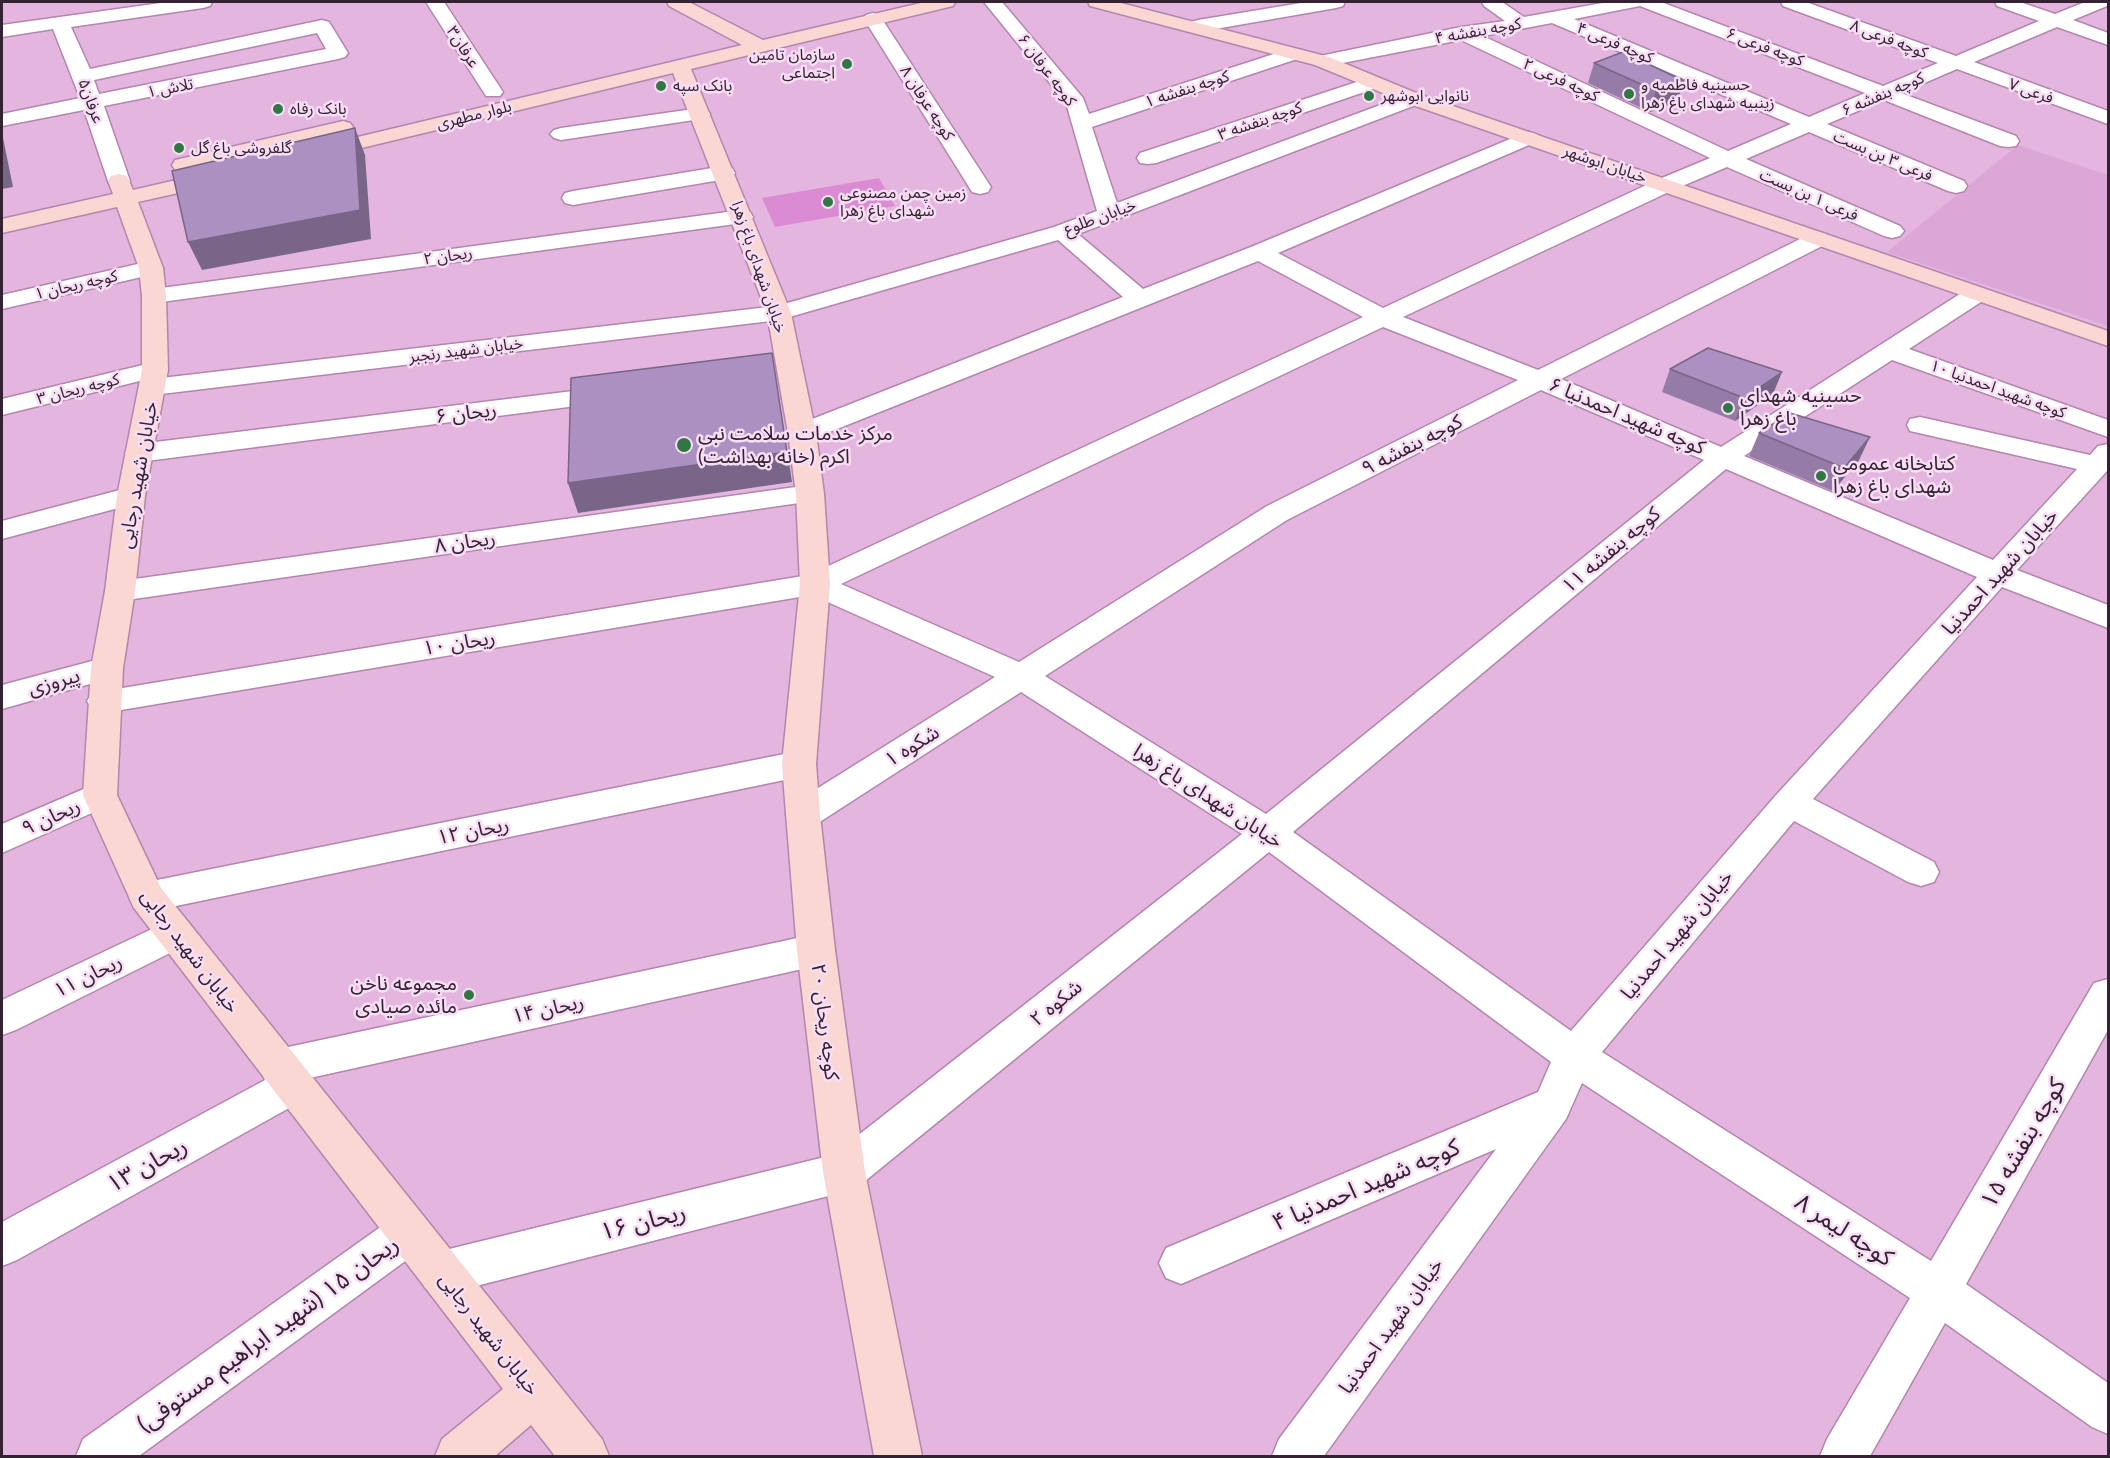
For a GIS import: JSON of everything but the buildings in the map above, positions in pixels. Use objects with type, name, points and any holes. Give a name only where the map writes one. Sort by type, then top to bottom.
[{"type":"street","points":[[59,22],[70,2]]},
{"type":"street","points":[[2,31],[203,2]]},
{"type":"street","name":"عرفان۳","points":[[435,2],[493,92]]},
{"type":"street","points":[[676,2],[740,34]]},
{"type":"street","name":"بلوار مطهری","points":[[2,206],[123,190],[680,66],[764,37],[875,10],[946,2]]},
{"type":"street","name":"کوچه عرفان ۶","points":[[993,2],[1076,102],[1109,214]]},
{"type":"street","name":"خیابان ابوشهر","points":[[1098,2],[1198,26],[1322,61],[1414,99],[1818,238],[1975,295],[2109,339]]},
{"type":"street","points":[[1198,26],[1336,2]]},
{"type":"street","points":[[1491,2],[1520,23]]},
{"type":"street","name":"کوچه بنفشه ۴","points":[[1322,61],[1635,2]]},
{"type":"street","name":"کوچه فرعی ۶","points":[[1645,2],[2008,141]]},
{"type":"street","name":"کوچه فرعی ۸","points":[[1790,2],[1954,63]]},
{"type":"street","points":[[2004,2],[2109,39]]},
{"type":"street","name":"کوچه بنفشه ۶","points":[[1383,318],[1726,158],[1810,125],[2100,2]]},
{"type":"street","name":"بلوار مطهری","points":[[2,226],[123,190],[493,92],[740,34],[788,39],[875,10]]},
{"type":"street","name":"کوچه عرفان ۸","points":[[875,10],[980,187]]},
{"type":"street","name":"کوچه فرعی ۴","points":[[1553,17],[1810,125]]},
{"type":"street","name":"عرفان۵","points":[[59,22],[93,103],[123,190]]},
{"type":"street","name":"تلاش ۱","points":[[2,120],[338,54],[322,26],[82,76]]},
{"type":"street","name":"کوچه فرعی ۲","points":[[1461,33],[1726,158]]},
{"type":"street","name":"کوچه بنفشه ۱","points":[[1081,124],[1293,54]]},
{"type":"street","name":"فرعی ۷","points":[[1954,63],[2109,118]]},
{"type":"street","name":"خیابان شهدای باغ‌ زهرا","points":[[680,66],[779,313],[780,374],[802,433],[810,494],[815,584]]},
{"type":"street","points":[[1154,76],[1181,92]]},
{"type":"street","name":"کوچه بنفشه ۳","points":[[1148,158],[1372,83]]},
{"type":"street","name":"خیابان طلوع","points":[[779,313],[1062,232],[1414,99]]},
{"type":"street","points":[[561,134],[700,114]]},
{"type":"street","name":"فرعی ۳ بن بست","points":[[1810,125],[1956,186]]},
{"type":"street","points":[[802,433],[1259,252],[1529,138]]},
{"type":"street","name":"فرعی ۱ بن بست","points":[[1726,158],[1892,231]]},
{"type":"street","points":[[573,198],[724,174]]},
{"type":"street","name":"خیابان شهید رجایی","points":[[123,190],[153,282],[154,379],[131,496],[120,591],[105,684],[100,795],[147,897],[585,1456]]},
{"type":"street","name":"ریحان ۲","points":[[153,282],[742,217]]},
{"type":"street","points":[[1062,232],[1140,299]]},
{"type":"street","name":"کوچه بنفشه ۹","points":[[1021,676],[1277,513],[1818,238]]},
{"type":"street","name":"کوچه شهید احمدنیا ۶","points":[[1259,252],[1383,318],[1540,380],[1998,574],[2109,617]]},
{"type":"street","name":"کوچه ریحان ۱","points":[[2,302],[153,282]]},
{"type":"street","name":"کوچه بنفشه ۱۱","points":[[1268,833],[1724,457],[1975,295]]},
{"type":"street","name":"خیابان شهید رنجبر","points":[[154,379],[779,313]]},
{"type":"street","name":"ریحان ۱۰","points":[[105,684],[815,584],[1383,318]]},
{"type":"street","name":"کوچه شهید احمدنیا ۱۰","points":[[1888,350],[2109,429]]},
{"type":"street","name":"کوچه ریحان ۳","points":[[2,407],[154,379]]},
{"type":"street","name":"ریحان ۶","points":[[140,453],[638,392]]},
{"type":"street","points":[[1920,425],[2103,458]]},
{"type":"street","name":"خیابان شهید احمدنیا","points":[[1296,1456],[1552,1106],[1574,1056],[1789,803],[2103,458]]},
{"type":"street","name":"ریحان ۸","points":[[120,591],[810,494]]},
{"type":"street","points":[[2,530],[131,496]]},
{"type":"street","name":"خیابان شهدای باغ زهرا","points":[[815,584],[1021,676],[1268,833],[1574,1056]]},
{"type":"street","name":"کوچه ریحان ۲۰","points":[[815,584],[799,764],[803,815],[816,950],[844,1172],[898,1456]]},
{"type":"street","name":"شکوه ۱","points":[[803,815],[1021,676]]},
{"type":"street","name":"پیروزی","points":[[2,697],[105,684]]},
{"type":"street","name":"ریحان ۱۲","points":[[147,897],[799,764]]},
{"type":"street","name":"ریحان ۹","points":[[2,839],[100,795]]},
{"type":"street","points":[[1789,803],[1921,872]]},
{"type":"street","name":"شکوه ۲","points":[[844,1172],[1268,833]]},
{"type":"street","name":"ریحان ۱۱","points":[[2,1018],[175,933]]},
{"type":"street","name":"ریحان ۱۴","points":[[286,1076],[816,950]]},
{"type":"street","name":"کوچه بنفشه ١۵","points":[[1844,1456],[2109,995]]},
{"type":"street","name":"کوچه لیمر ۸","points":[[1574,1056],[1938,1292],[2109,1411]]},
{"type":"street","name":"ریحان ۱۳","points":[[2,1245],[286,1076]]},
{"type":"street","name":"کوچه شهید احمدنیا ۴","points":[[1181,1263],[1552,1106]]},
{"type":"street","name":"ریحان ۱۶","points":[[441,1273],[844,1172]]},
{"type":"street","name":"ریحان ۱۵ (شهید ابراهیم مستوفی)","points":[[100,1456],[408,1233]]},
{"type":"street","points":[[459,1456],[535,1392]]},
{"type":"shaded area","points":[[2018,145],[2108,175],[2108,326],[1887,252]]},
{"type":"shaded area","name":"زمین چمن مصنوعی شهدای باغ زهرا","points":[[879,178],[895,206],[775,227],[762,198]]},
{"type":"place","name":"سازمان تامین اجتماعی","points":[[847,64]]},
{"type":"place","name":"بانک سپه","points":[[661,86]]},
{"type":"place","name":"حسینیه فاطمیه و زینبیه شهدای باغ زهرا","points":[[1629,94]]},
{"type":"place","name":"نانوایی ابوشهر","points":[[1369,96]]},
{"type":"place","name":"بانک رفاه","points":[[278,109]]},
{"type":"place","name":"گلفروشی باغ گل","points":[[179,148]]},
{"type":"place","name":"زمین چمن مصنوعی شهدای باغ زهرا","points":[[828,202]]},
{"type":"place","name":"حسینیه شهدای باغ زهرا","points":[[1728,408]]},
{"type":"place","name":"مرکز خدمات سلامت نبی اکرم (خانه بهداشت)","points":[[684,445]]},
{"type":"place","name":"کتابخانه عمومی شهدای باغ زهرا","points":[[1821,476]]},
{"type":"place","name":"مجموعه ناخن مائده صیادی","points":[[469,995]]}]
